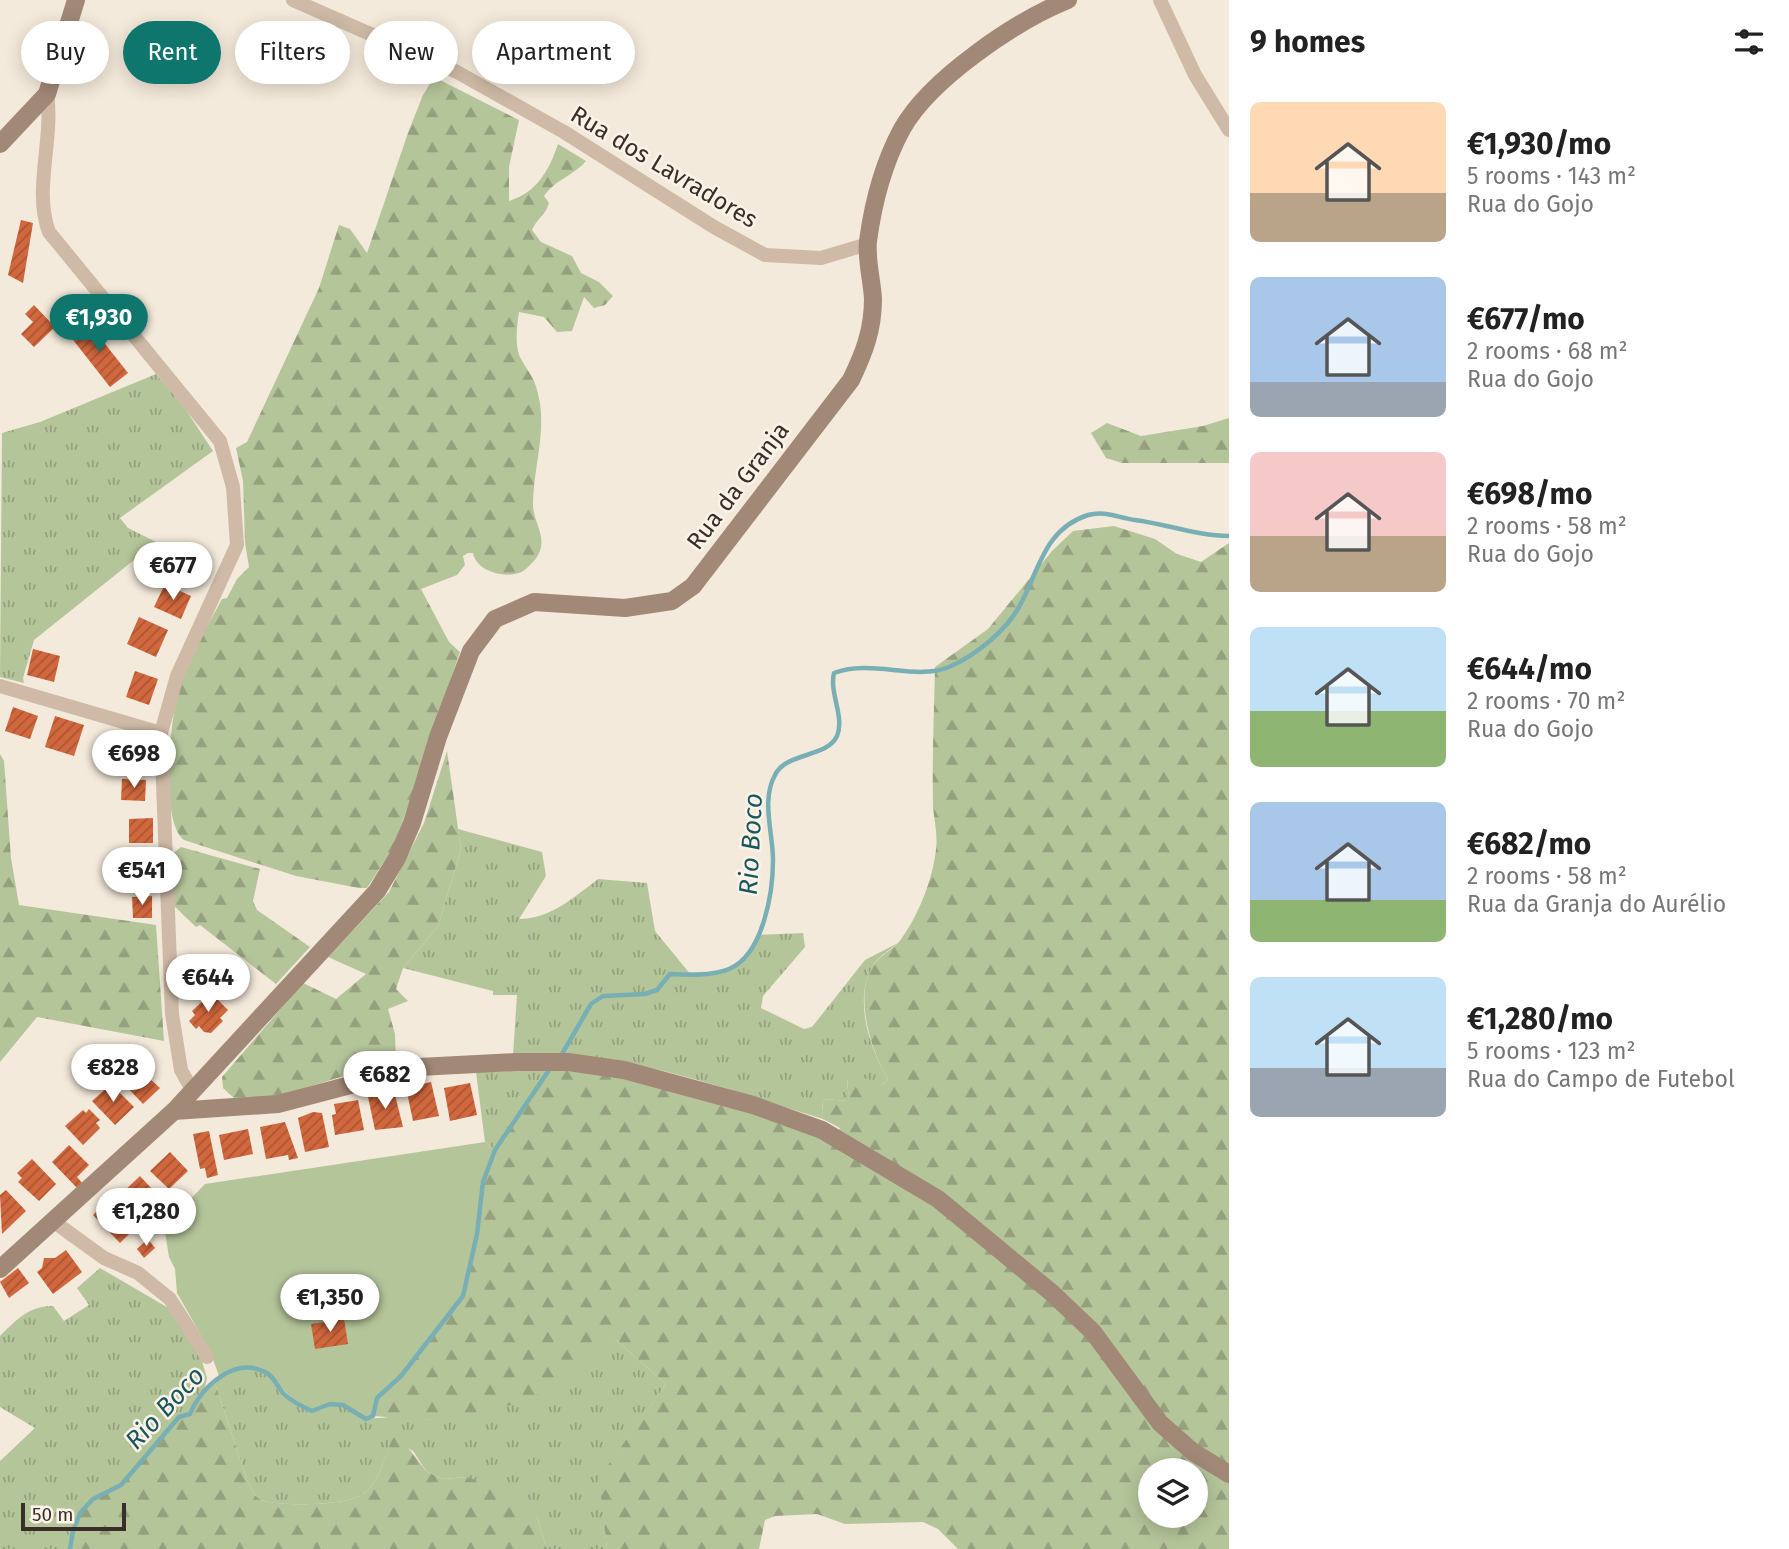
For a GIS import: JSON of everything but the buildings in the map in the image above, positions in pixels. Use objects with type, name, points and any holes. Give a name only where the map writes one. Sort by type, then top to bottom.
[{"type":"street","points":[[76,0],[47,94],[50,121],[43,207],[49,232],[219,441],[233,487],[237,545],[177,676],[161,733],[172,1014],[181,1070],[192,1090],[203,1092],[231,1108]]},
{"type":"street","name":"Rua dos Lavradores","points":[[293,0],[457,72],[564,132],[714,227],[765,255],[821,258],[868,244]]},
{"type":"street","name":"Rua da Granja","points":[[0,1269],[174,1111],[368,901],[397,858],[471,651],[483,631],[495,619],[534,602],[625,608],[672,601],[693,586],[850,380],[869,344],[873,301],[868,244],[876,199],[903,128],[920,105],[1007,30],[1068,0]]},
{"type":"street","points":[[1160,0],[1195,75],[1229,130]]},
{"type":"street","points":[[1,142],[47,94]]},
{"type":"street","points":[[0,686],[161,733]]},
{"type":"street","points":[[174,1111],[278,1104],[419,1067],[568,1062],[624,1070],[678,1082],[753,1105],[822,1130],[938,1199],[1052,1293],[1093,1332],[1160,1423],[1193,1452],[1229,1474]]},
{"type":"street","points":[[53,1221],[104,1258],[138,1273],[170,1298],[207,1356]]},
{"type":"green space","points":[[430,84],[448,84],[519,120],[509,167],[509,201],[534,187],[550,163],[558,144],[586,161],[544,196],[549,203],[548,207],[532,230],[541,242],[572,256],[581,273],[599,282],[613,296],[605,305],[594,308],[584,297],[572,331],[557,332],[544,317],[519,312],[517,348],[535,383],[540,403],[540,442],[533,505],[542,542],[540,551],[526,569],[512,574],[487,570],[476,560],[473,553],[468,553],[463,556],[465,565],[457,575],[421,589],[449,642],[460,652],[391,851],[367,888],[359,888],[296,876],[184,840],[177,830],[172,814],[169,793],[170,748],[175,707],[186,669],[222,599],[227,598],[237,579],[249,567],[245,543],[243,481],[236,448],[247,442],[319,288],[339,225],[350,229],[367,253],[423,95]]},
{"type":"green space","points":[[156,374],[184,407],[213,451],[120,518],[128,528],[162,545],[150,565],[134,560],[34,640],[23,678],[24,683],[0,677],[2,433],[40,422]]},
{"type":"green space","points":[[1229,418],[1229,463],[1122,463],[1106,458],[1091,433],[1107,423],[1141,436],[1203,426]]},
{"type":"green space","points":[[1114,526],[1155,539],[1177,554],[1201,562],[1229,543],[1229,1549],[958,1549],[938,1529],[923,1522],[845,1524],[817,1514],[775,1516],[765,1520],[759,1549],[607,1549],[599,1478],[666,1384],[616,1340],[552,1389],[484,1415],[430,1420],[373,1416],[377,1398],[401,1376],[477,1234],[483,1182],[495,1150],[549,1070],[622,1078],[693,1094],[832,1143],[840,1128],[823,1119],[822,1099],[849,1101],[849,1072],[882,1085],[888,1079],[870,1038],[866,1022],[865,990],[868,975],[875,963],[899,942],[912,921],[928,885],[934,861],[937,838],[933,806],[935,667],[988,629],[1052,551],[1073,531]]},
{"type":"green space","points":[[447,751],[461,849],[438,926],[403,968],[396,989],[408,1001],[388,1009],[395,1034],[396,1060],[282,1095],[236,1100],[223,1088],[222,1077],[303,983],[336,999],[366,974],[328,957],[389,892],[424,823]]},
{"type":"green space","points":[[0,754],[4,761],[11,858],[19,905],[156,925],[164,1041],[37,1017],[0,1062]]},
{"type":"green space","points":[[458,829],[542,852],[546,876],[519,919],[552,911],[598,879],[647,883],[655,931],[691,975],[732,966],[746,955],[759,935],[803,933],[805,947],[763,996],[761,1008],[804,1029],[812,1027],[865,960],[898,943],[874,964],[864,992],[870,1038],[888,1079],[882,1085],[847,1080],[849,1101],[822,1099],[823,1119],[709,1083],[632,1064],[553,1054],[513,1055],[517,995],[493,995],[493,991],[403,968],[438,926],[461,849]]},
{"type":"green space","points":[[181,847],[260,869],[253,901],[257,910],[310,947],[276,984],[200,925],[196,927],[173,905],[171,855]]},
{"type":"green space","points":[[549,1070],[495,1150],[485,1142],[476,1072]]},
{"type":"green space","points":[[485,1142],[495,1150],[483,1182],[477,1234],[463,1296],[401,1376],[377,1398],[373,1416],[366,1419],[343,1405],[330,1404],[312,1411],[262,1373],[238,1371],[219,1376],[210,1351],[177,1293],[175,1269],[169,1257],[164,1226],[205,1184]]},
{"type":"green space","points":[[100,1268],[172,1310],[201,1358],[207,1378],[205,1387],[190,1414],[155,1444],[121,1485],[93,1499],[73,1531],[70,1549],[0,1549],[0,1461],[35,1428],[0,1407],[0,1336],[18,1319],[37,1308],[53,1306],[64,1321],[89,1305],[77,1288]]},
{"type":"green space","points":[[616,1340],[666,1384],[600,1478],[607,1549],[547,1549],[537,1517],[468,1477],[443,1479],[427,1472],[413,1451],[393,1439],[373,1484],[361,1495],[352,1499],[313,1504],[285,1504],[261,1500],[247,1480],[214,1380],[236,1371],[255,1369],[269,1374],[284,1394],[321,1410],[330,1404],[343,1405],[366,1419],[402,1416],[430,1420]]},
{"type":"green space","points":[[214,1380],[247,1480],[261,1500],[285,1504],[314,1504],[353,1499],[373,1484],[393,1438],[399,1436],[427,1472],[443,1479],[468,1477],[521,1499],[537,1517],[547,1549],[70,1549],[80,1513],[93,1499],[121,1484],[179,1417],[190,1414],[196,1398]]},
{"type":"waterway","name":"Rio Boco","points":[[562,1054],[591,1004],[603,996],[645,994],[657,990],[670,974],[723,971],[741,962],[750,951],[764,922],[771,889],[773,860],[768,806],[771,785],[780,768],[788,762],[825,748],[837,736],[839,721],[833,689],[834,673],[863,668],[936,671],[969,656],[1007,624],[1027,592],[1045,552],[1061,530],[1088,515],[1106,514],[1194,532],[1229,536]]},
{"type":"waterway","name":"Rio Boco","points":[[70,1549],[80,1513],[93,1499],[121,1485],[179,1417],[190,1414],[211,1384],[231,1371],[255,1368],[267,1373],[287,1397],[312,1411],[330,1404],[343,1405],[366,1419],[373,1416],[377,1398],[401,1376],[463,1296],[477,1234],[483,1182],[495,1150],[549,1070]]}]
